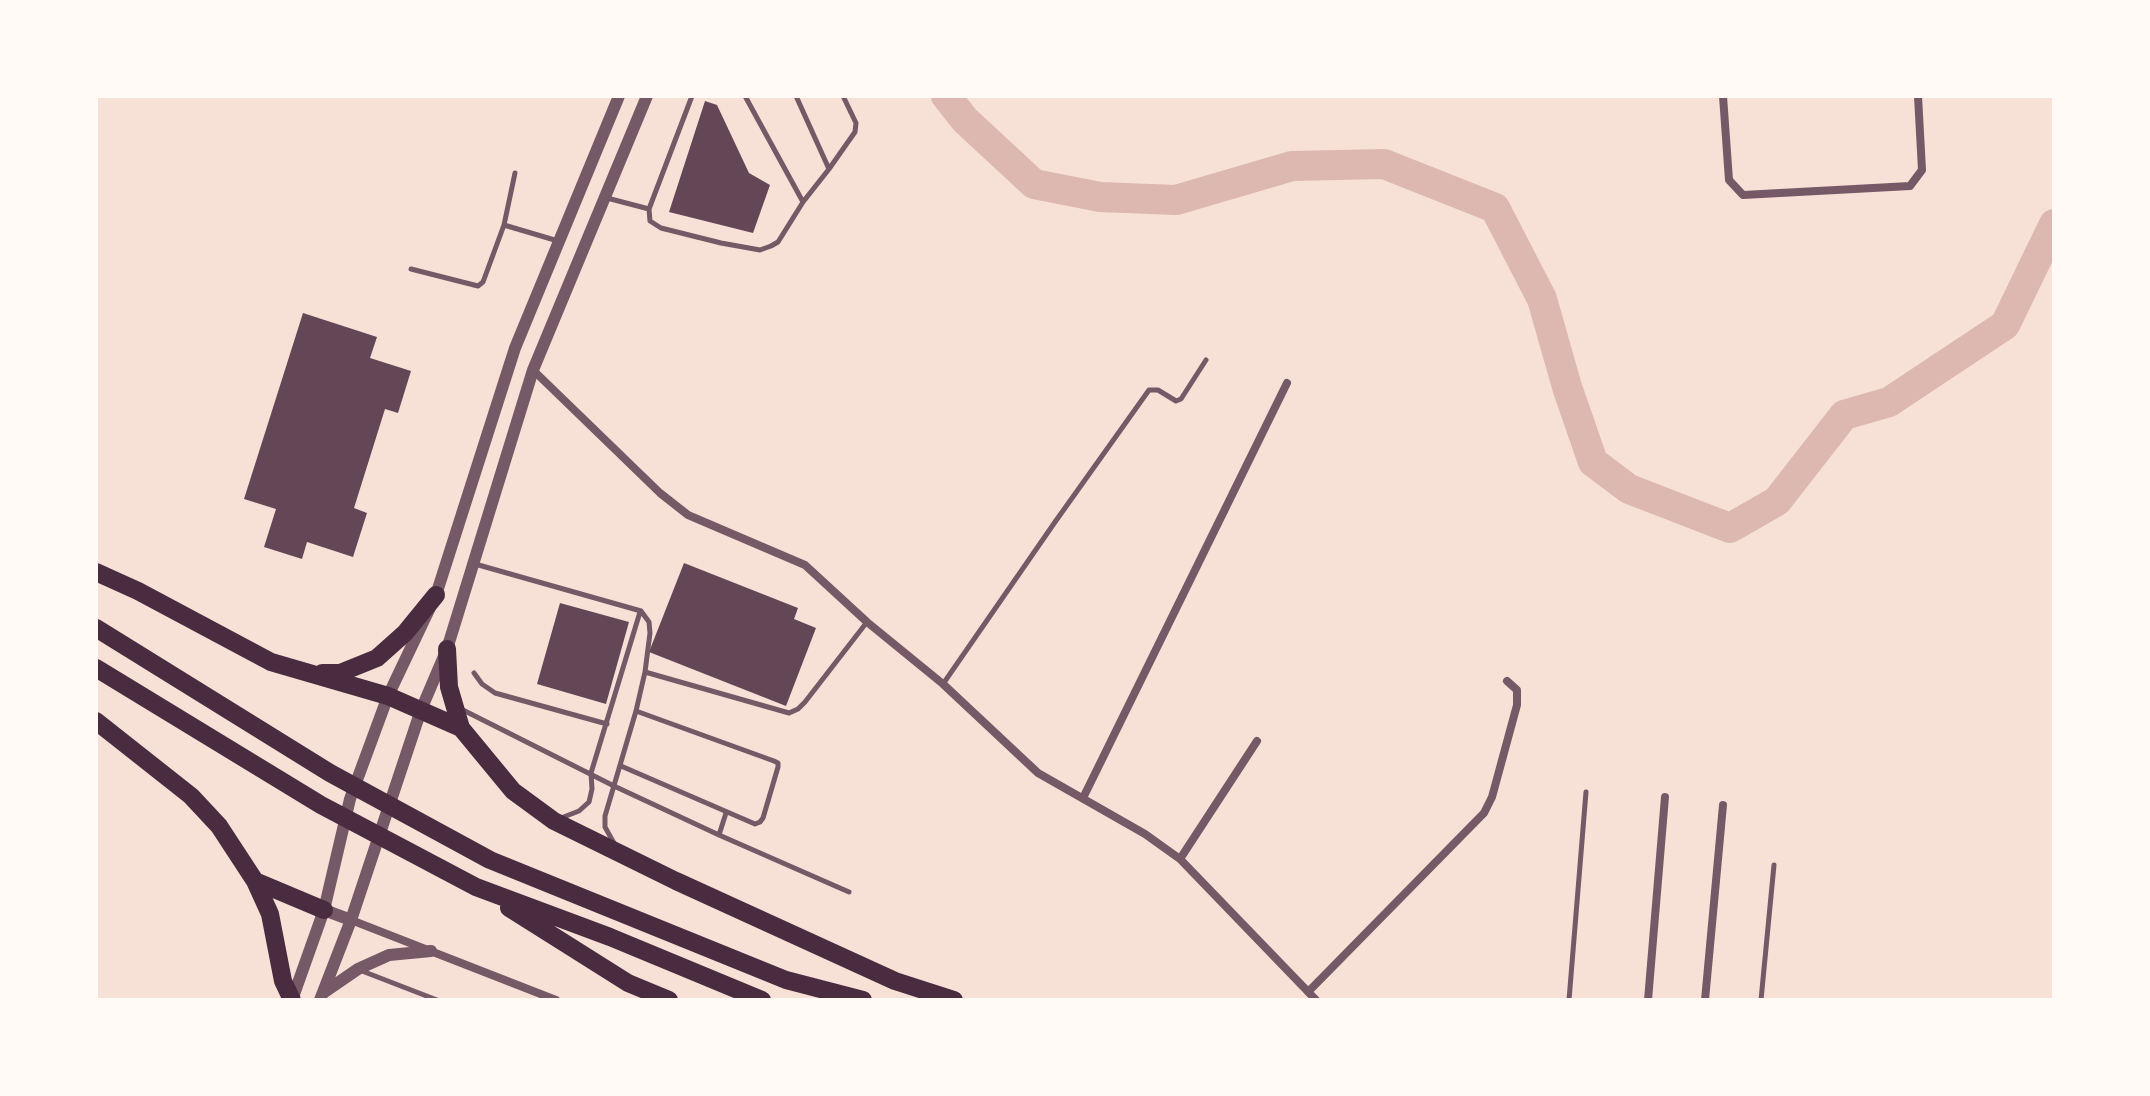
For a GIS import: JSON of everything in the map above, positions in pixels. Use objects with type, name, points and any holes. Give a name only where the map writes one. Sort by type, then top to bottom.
[{"type":"highway","points":[[96,572],[271,662],[388,696],[461,728]]},
{"type":"highway","points":[[309,674],[340,673],[377,658],[405,633],[436,595]]},
{"type":"highway","points":[[96,628],[330,773],[490,860],[786,980],[863,1000]]},
{"type":"highway","points":[[447,649],[449,687],[461,728],[513,791],[554,821],[895,981],[954,1000]]},
{"type":"highway","points":[[96,668],[321,805],[476,887],[628,983],[669,1000]]},
{"type":"highway","points":[[96,721],[191,796],[219,826],[255,881],[270,914],[283,981],[292,1000]]},
{"type":"highway","points":[[255,881],[324,910]]},
{"type":"highway","points":[[476,887],[610,937],[762,1000]]},
{"type":"street","points":[[292,1000],[324,910],[350,799],[388,696],[436,595],[515,348],[619,96]]},
{"type":"street","points":[[321,997],[351,920],[421,710],[447,649],[533,370],[647,96]]},
{"type":"street","points":[[1723,96],[1729,180],[1743,195],[1910,186],[1922,170],[1918,96]]},
{"type":"street","points":[[533,370],[660,493],[688,515],[805,565],[867,622],[943,684],[1038,773],[1145,834],[1180,859],[1316,1000]]},
{"type":"street","points":[[1083,798],[1287,383]]},
{"type":"street","points":[[1308,992],[1484,813],[1492,797],[1517,705],[1517,690],[1507,681]]},
{"type":"street","points":[[1180,859],[1257,741]]},
{"type":"street","points":[[1648,1000],[1665,797]]},
{"type":"street","points":[[1705,1000],[1723,805]]},
{"type":"street","points":[[324,910],[556,1000]]},
{"type":"street","points":[[321,997],[358,969],[389,955],[431,951]]},
{"type":"lane","points":[[692,96],[649,209],[650,221],[661,228],[760,250],[778,242],[803,202],[855,132],[856,123],[843,96]]},
{"type":"lane","points":[[745,96],[803,202]]},
{"type":"lane","points":[[796,96],[829,169]]},
{"type":"lane","points":[[411,269],[478,286],[483,282],[504,225],[515,173]]},
{"type":"lane","points":[[605,198],[649,209]]},
{"type":"lane","points":[[504,225],[559,241]]},
{"type":"lane","points":[[943,684],[1149,390],[1158,390],[1176,401],[1181,399],[1206,360]]},
{"type":"lane","points":[[474,563],[641,611],[649,622],[645,672],[605,816],[605,827],[620,853]]},
{"type":"lane","points":[[554,821],[579,811],[589,802],[591,773],[641,611]]},
{"type":"lane","points":[[645,672],[789,713],[805,702],[867,622]]},
{"type":"lane","points":[[474,673],[482,684],[495,693],[607,724]]},
{"type":"lane","points":[[455,706],[614,786],[849,892]]},
{"type":"lane","points":[[621,766],[755,824],[760,822],[767,806],[778,767],[778,763],[636,711]]},
{"type":"lane","points":[[1569,1000],[1586,792]]},
{"type":"lane","points":[[719,835],[726,813]]},
{"type":"lane","points":[[1761,1000],[1774,865]]},
{"type":"lane","points":[[358,969],[437,1000]]},
{"type":"building","points":[[705,101],[717,105],[749,173],[770,185],[753,233],[669,212]]},
{"type":"building","points":[[303,313],[377,337],[370,358],[411,371],[398,413],[385,409],[354,508],[367,513],[353,557],[307,542],[302,559],[264,547],[276,509],[244,499]]},
{"type":"building","points":[[684,563],[798,608],[794,619],[816,628],[786,706],[649,652]]},
{"type":"building","points":[[560,603],[629,622],[606,704],[537,684]]},
{"type":"waterway","points":[[946,96],[965,120],[1034,184],[1100,197],[1176,200],[1292,166],[1384,164],[1495,208],[1542,299],[1567,387],[1593,462],[1629,489],[1730,528],[1777,501],[1844,415],[1889,402],[2005,325],[2054,224]]}]
